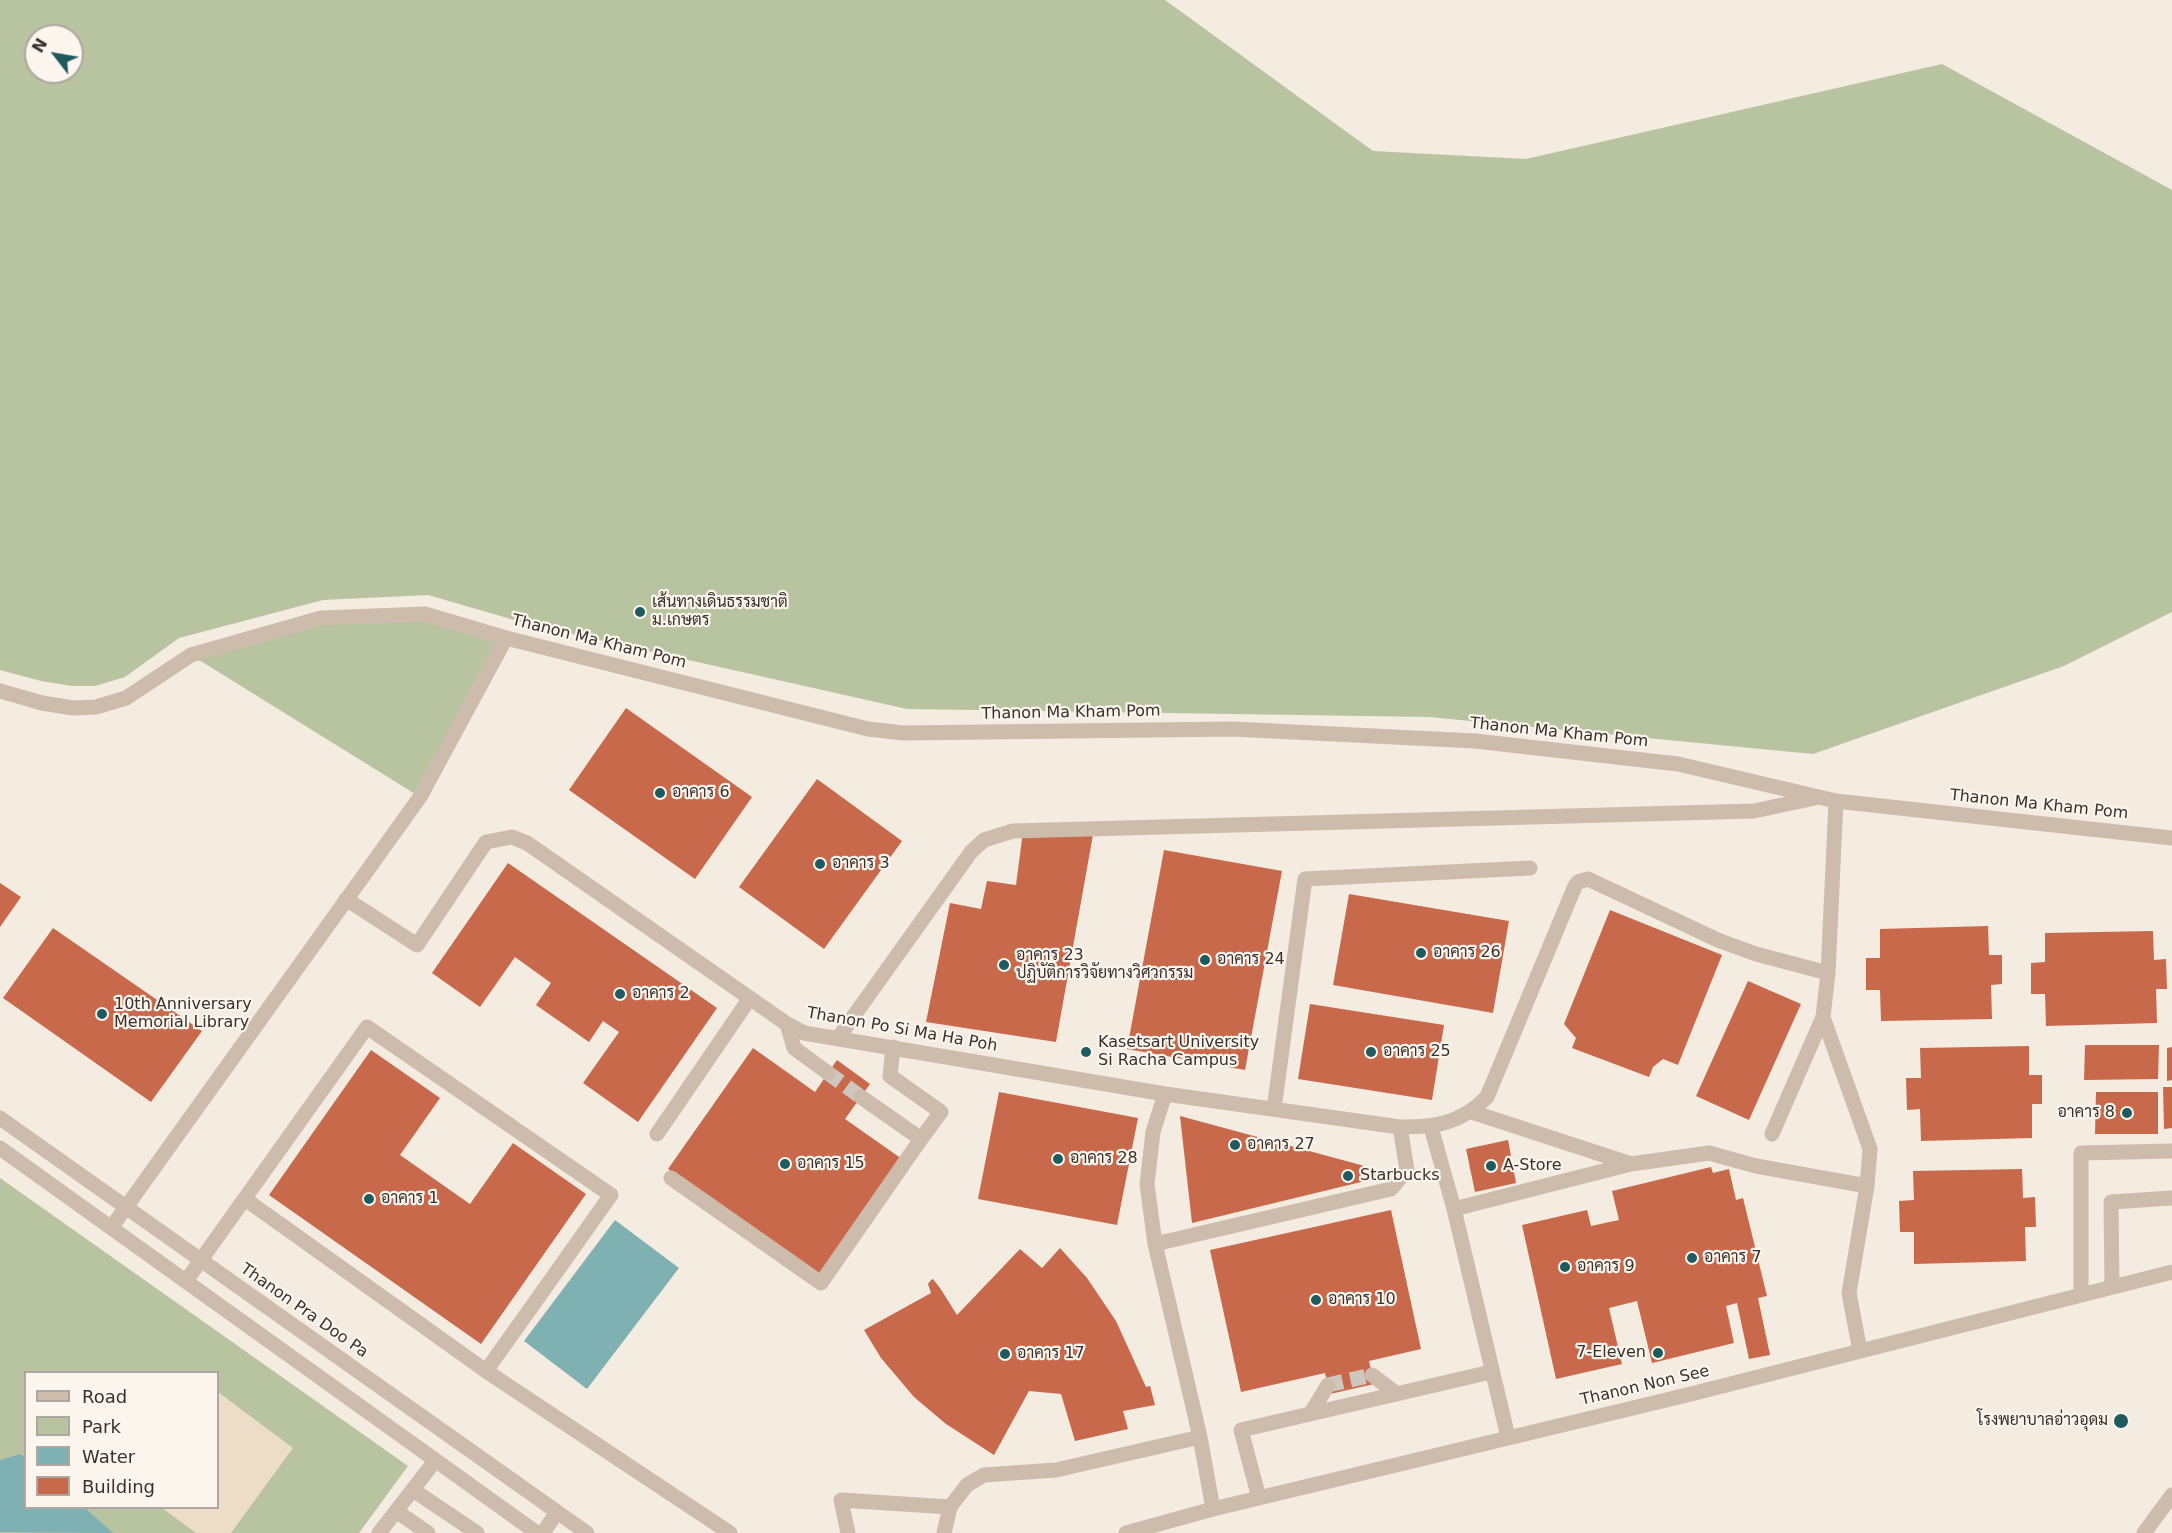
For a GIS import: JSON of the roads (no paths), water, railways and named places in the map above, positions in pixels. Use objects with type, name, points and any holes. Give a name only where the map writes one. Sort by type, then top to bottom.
[{"type":"street","name":"Thanon Ma Kham Pom","points":[[0,691],[42,703],[73,708],[96,707],[126,698],[191,655],[321,618],[425,614],[506,638],[868,729],[892,732],[1233,729],[1475,741],[1678,764],[1828,799],[2172,838]]},
{"type":"street","points":[[111,1228],[420,797],[506,638]]},
{"type":"street","points":[[838,1038],[971,852],[984,840],[1013,831],[1754,811],[1828,799],[1828,973],[1823,1017],[1772,1134]]},
{"type":"street","name":"Thanon Po Si Ma Ha Poh","points":[[346,899],[417,945],[486,842],[512,837],[527,843],[787,1024],[804,1032],[1165,1094],[1400,1127],[1431,1127]]},
{"type":"street","points":[[1274,1109],[1305,879],[1530,868]]},
{"type":"street","points":[[1508,1437],[1454,1209],[1431,1127],[1472,1112],[1487,1097],[1575,886],[1583,879],[1588,879],[1720,941],[1756,954],[1828,973]]},
{"type":"street","points":[[657,1134],[750,998]]},
{"type":"street","points":[[1823,1017],[1870,1149],[1867,1186],[1849,1293],[1860,1351]]},
{"type":"street","points":[[787,1024],[794,1048],[828,1073]]},
{"type":"street","points":[[186,1281],[367,1027],[611,1195],[486,1371]]},
{"type":"street","points":[[671,1178],[821,1283],[941,1112],[890,1076],[893,1047]]},
{"type":"street","points":[[1165,1094],[1153,1132],[1147,1184],[1155,1244],[1200,1437],[1213,1509]]},
{"type":"street","points":[[861,1097],[921,1139]]},
{"type":"street","points":[[1472,1112],[1631,1164]]},
{"type":"street","name":"Thanon Pra Doo Pa","points":[[0,1118],[587,1533]]},
{"type":"street","points":[[1155,1244],[1391,1189],[1407,1170],[1400,1127]]},
{"type":"street","points":[[0,1148],[537,1533]]},
{"type":"street","points":[[2081,1295],[2081,1153],[2172,1151]]},
{"type":"street","points":[[1454,1209],[1631,1164],[1709,1153],[1756,1166],[1867,1186]]},
{"type":"street","points":[[2112,1287],[2111,1202],[2172,1198]]},
{"type":"street","points":[[245,1199],[486,1371],[730,1533]]},
{"type":"street","name":"Thanon Non See","points":[[1126,1533],[1213,1509],[1687,1395],[2172,1272]]},
{"type":"street","points":[[1259,1498],[1241,1430],[1491,1372]]},
{"type":"street","points":[[1372,1375],[1397,1394]]},
{"type":"street","points":[[1311,1413],[1328,1385]]},
{"type":"street","points":[[944,1533],[950,1507],[967,1485],[984,1475],[1056,1470],[1200,1437]]},
{"type":"street","points":[[379,1533],[435,1461]]},
{"type":"street","points":[[413,1490],[477,1533]]},
{"type":"street","points":[[2144,1533],[2172,1495]]},
{"type":"street","points":[[848,1533],[841,1500],[950,1507]]},
{"type":"street","points":[[396,1511],[428,1533]]},
{"type":"street","points":[[543,1533],[557,1512]]},
{"type":"water","points":[[615,1220],[679,1268],[587,1389],[524,1341]]},
{"type":"water","points":[[20,1454],[24,1456],[24,1509],[86,1509],[113,1533],[0,1532],[0,1460]]},
{"type":"tunnel","points":[[828,1073],[861,1097]]},
{"type":"tunnel","points":[[1328,1385],[1372,1375]]},
{"type":"place","name":"เส้นทางเดินธรรมชาติ ม.เกษตร","points":[[640,612]]},
{"type":"place","name":"อาคาร 6","points":[[660,793]]},
{"type":"place","name":"อาคาร 3","points":[[820,864]]},
{"type":"place","name":"อาคาร 26","points":[[1421,953]]},
{"type":"place","name":"อาคาร 24","points":[[1205,960]]},
{"type":"place","name":"อาคาร 23 ปฏิบัติการวิจัยทางวิศวกรรม","points":[[1004,965]]},
{"type":"place","name":"อาคาร 2","points":[[620,994]]},
{"type":"place","name":"10th Anniversary Memorial Library","points":[[102,1014]]},
{"type":"place","name":"Kasetsart University Si Racha Campus","points":[[1086,1052]]},
{"type":"place","name":"อาคาร 25","points":[[1371,1052]]},
{"type":"place","name":"อาคาร 8","points":[[2127,1113]]},
{"type":"place","name":"อาคาร 27","points":[[1235,1145]]},
{"type":"place","name":"อาคาร 28","points":[[1058,1159]]},
{"type":"place","name":"อาคาร 15","points":[[785,1164]]},
{"type":"place","name":"A-Store","points":[[1491,1166]]},
{"type":"place","name":"Starbucks","points":[[1348,1176]]},
{"type":"place","name":"อาคาร 1","points":[[369,1199]]},
{"type":"place","name":"อาคาร 7","points":[[1692,1258]]},
{"type":"place","name":"อาคาร 9","points":[[1565,1267]]},
{"type":"place","name":"อาคาร 10","points":[[1316,1300]]},
{"type":"place","name":"7-Eleven","points":[[1658,1353]]},
{"type":"place","name":"อาคาร 17","points":[[1005,1354]]},
{"type":"place","name":"โรงพยาบาลอ่าวอุดม","points":[[2121,1421]]}]
